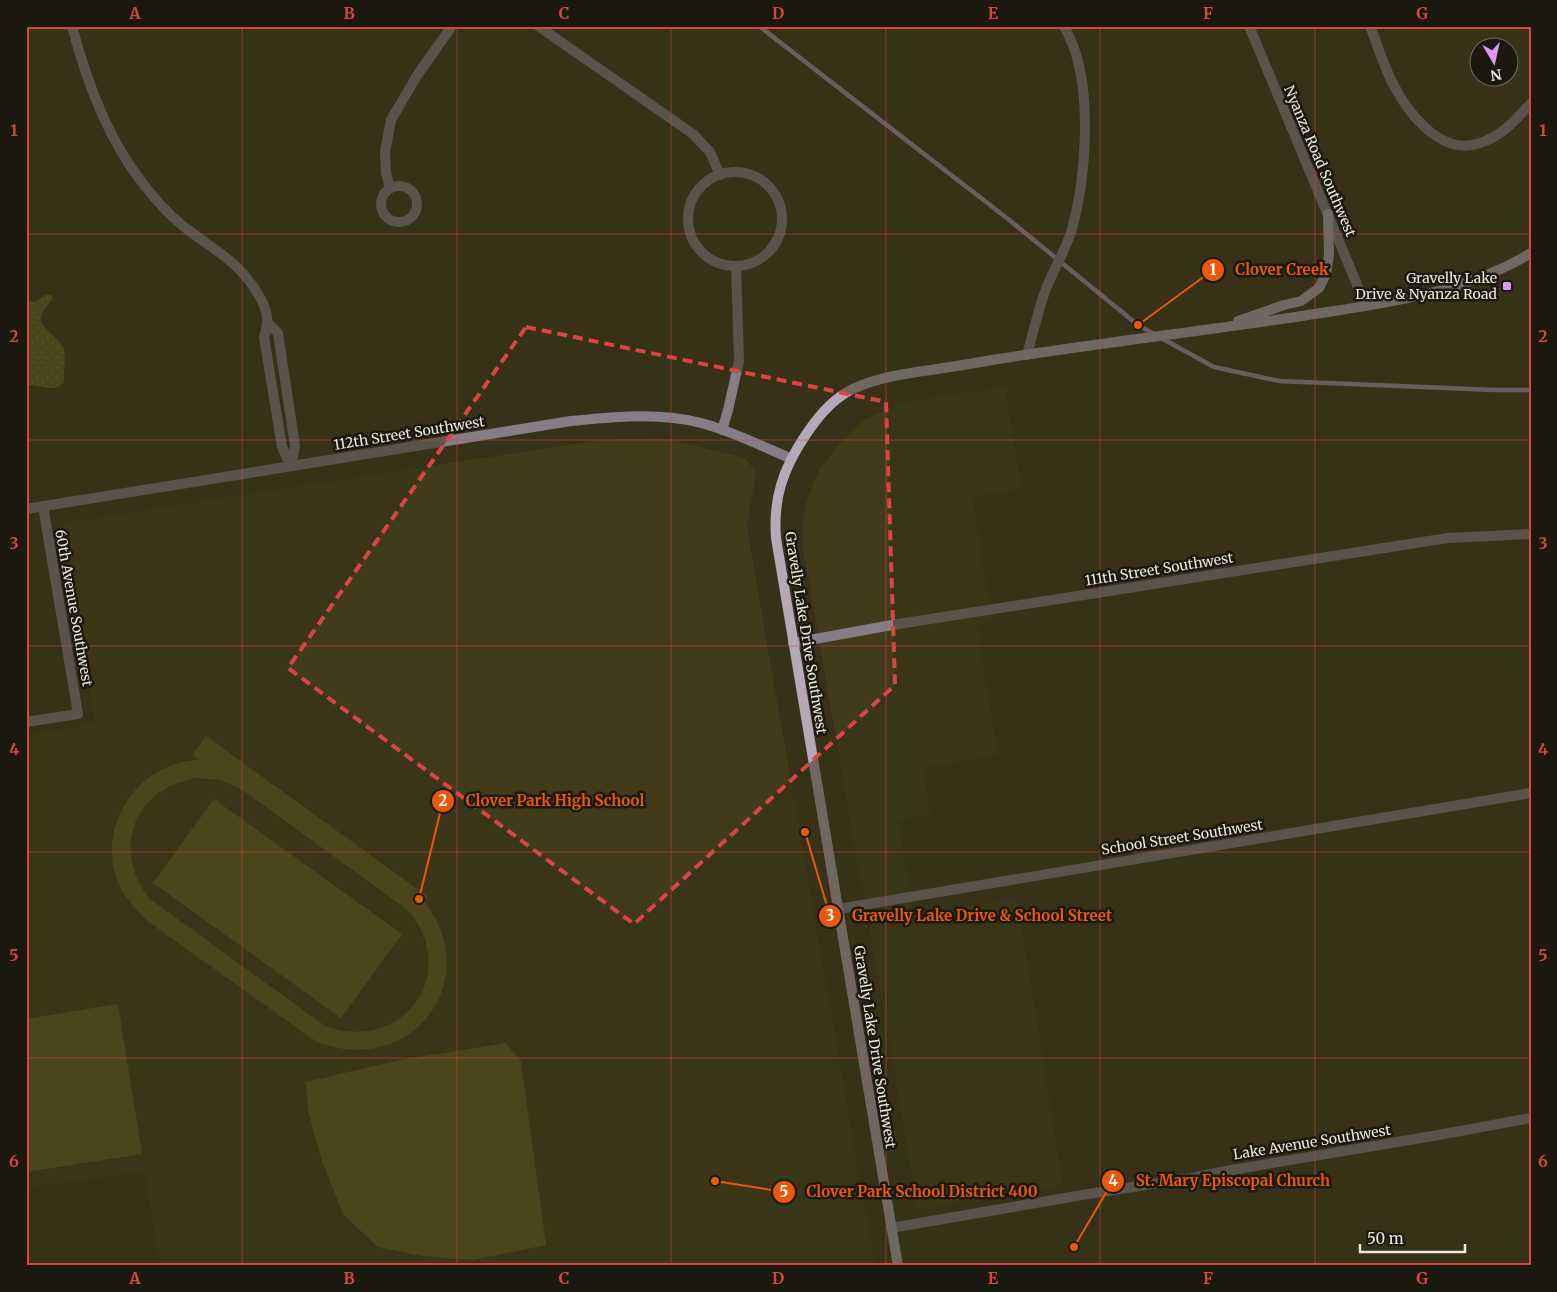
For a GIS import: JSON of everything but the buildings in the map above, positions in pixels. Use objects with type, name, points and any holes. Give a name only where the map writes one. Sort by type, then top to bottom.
[{"type":"main road","points":[[1214,329],[1284,305],[1301,302],[1319,288],[1326,274],[1329,255],[1328,214]]},
{"type":"main road","name":"Gravelly Lake Drive Southwest","points":[[898,1266],[776,538],[775,520],[782,479],[790,458],[818,416],[848,392],[865,384],[897,376],[1027,355],[1130,342],[1366,306],[1446,290],[1498,271],[1531,253]]},
{"type":"street","points":[[72,26],[102,114],[127,161],[154,198],[182,225],[243,272],[263,302],[269,324],[264,337],[282,448],[291,466]]},
{"type":"street","points":[[390,188],[385,152],[391,120],[418,74],[452,26]]},
{"type":"street","points":[[538,26],[693,134],[710,152],[720,175]]},
{"type":"street","points":[[1027,355],[1046,289],[1068,240],[1077,204],[1085,145],[1078,63],[1075,50],[1064,26]]},
{"type":"street","name":"Nyanza Road Southwest","points":[[1249,26],[1366,306]]},
{"type":"street","points":[[1370,26],[1391,80],[1399,94],[1416,119],[1435,136],[1463,145],[1478,144],[1506,129],[1531,103]]},
{"type":"street","points":[[727,172],[742,172],[757,177],[770,186],[778,199],[782,214],[782,230],[775,244],[765,256],[752,263],[736,266],[721,264],[707,257],[696,246],[690,232],[688,216],[692,201],[700,188],[712,178],[720,175],[727,172]]},
{"type":"street","points":[[722,430],[739,361],[736,266]]},
{"type":"street","name":"112th Street Southwest","points":[[26,509],[571,421],[626,416],[681,418],[701,423],[790,458]]},
{"type":"street","name":"60th Avenue Southwest","points":[[26,722],[78,714],[43,506]]},
{"type":"street","name":"111th Street Southwest","points":[[793,643],[892,625],[1448,538],[1531,534]]},
{"type":"street","name":"School Street Southwest","points":[[838,909],[1531,793]]},
{"type":"street","name":"Lake Avenue Southwest","points":[[891,1228],[1191,1178],[1531,1118]]},
{"type":"highlighted area","points":[[526,327],[886,402],[895,685],[634,924],[288,668]]},
{"type":"shaded area","points":[[46,295],[51,295],[53,299],[43,311],[42,321],[47,330],[63,346],[64,353],[64,382],[60,386],[51,388],[26,385],[26,301],[34,302]]},
{"type":"shaded area","points":[[1005,387],[1021,489],[972,497],[992,621],[977,624],[998,755],[923,767],[931,814],[898,820],[913,915],[1017,898],[1063,1185],[918,1209],[803,549],[803,518],[808,496],[819,470],[839,444],[867,418],[906,402]]},
{"type":"shaded area","points":[[668,439],[745,458],[756,472],[747,528],[875,1266],[161,1266],[144,1172],[26,1187],[26,736],[95,723],[63,523],[599,440]]},
{"type":"shaded area","points":[[206,736],[427,896],[424,901],[441,932],[447,962],[442,990],[429,1015],[409,1034],[382,1046],[351,1050],[317,1042],[149,922],[129,901],[120,886],[113,864],[112,843],[117,822],[126,802],[140,786],[157,773],[177,764],[199,760],[193,754]],"holes":[[[196,778],[221,780],[244,791],[409,911],[423,935],[429,960],[426,983],[415,1003],[399,1019],[378,1029],[353,1032],[325,1026],[150,899],[138,880],[132,861],[131,842],[135,824],[144,808],[157,794],[175,784]]]},
{"type":"shaded area","points":[[214,799],[402,934],[341,1018],[153,883]]},
{"type":"shaded area","points":[[118,1004],[142,1154],[26,1172],[26,1019]]},
{"type":"shaded area","points":[[506,1043],[521,1062],[546,1245],[472,1260],[423,1256],[378,1247],[343,1214],[322,1161],[308,1110],[306,1082],[400,1060]]},
{"type":"waterway","points":[[759,26],[1008,219],[1138,325],[1154,334]]},
{"type":"waterway","points":[[1161,338],[1214,367],[1279,381],[1531,390]]},
{"type":"place","name":"Gravelly Lake Drive & Nyanza Road","points":[[1507,286]]},
{"type":"place","name":"Clover Creek","points":[[1138,325]]},
{"type":"place","name":"Gravelly Lake Drive & School Street","points":[[805,832]]},
{"type":"place","name":"Clover Park High School","points":[[419,899]]},
{"type":"place","name":"Clover Park School District 400","points":[[715,1181]]},
{"type":"place","name":"St. Mary Episcopal Church","points":[[1074,1247]]}]
